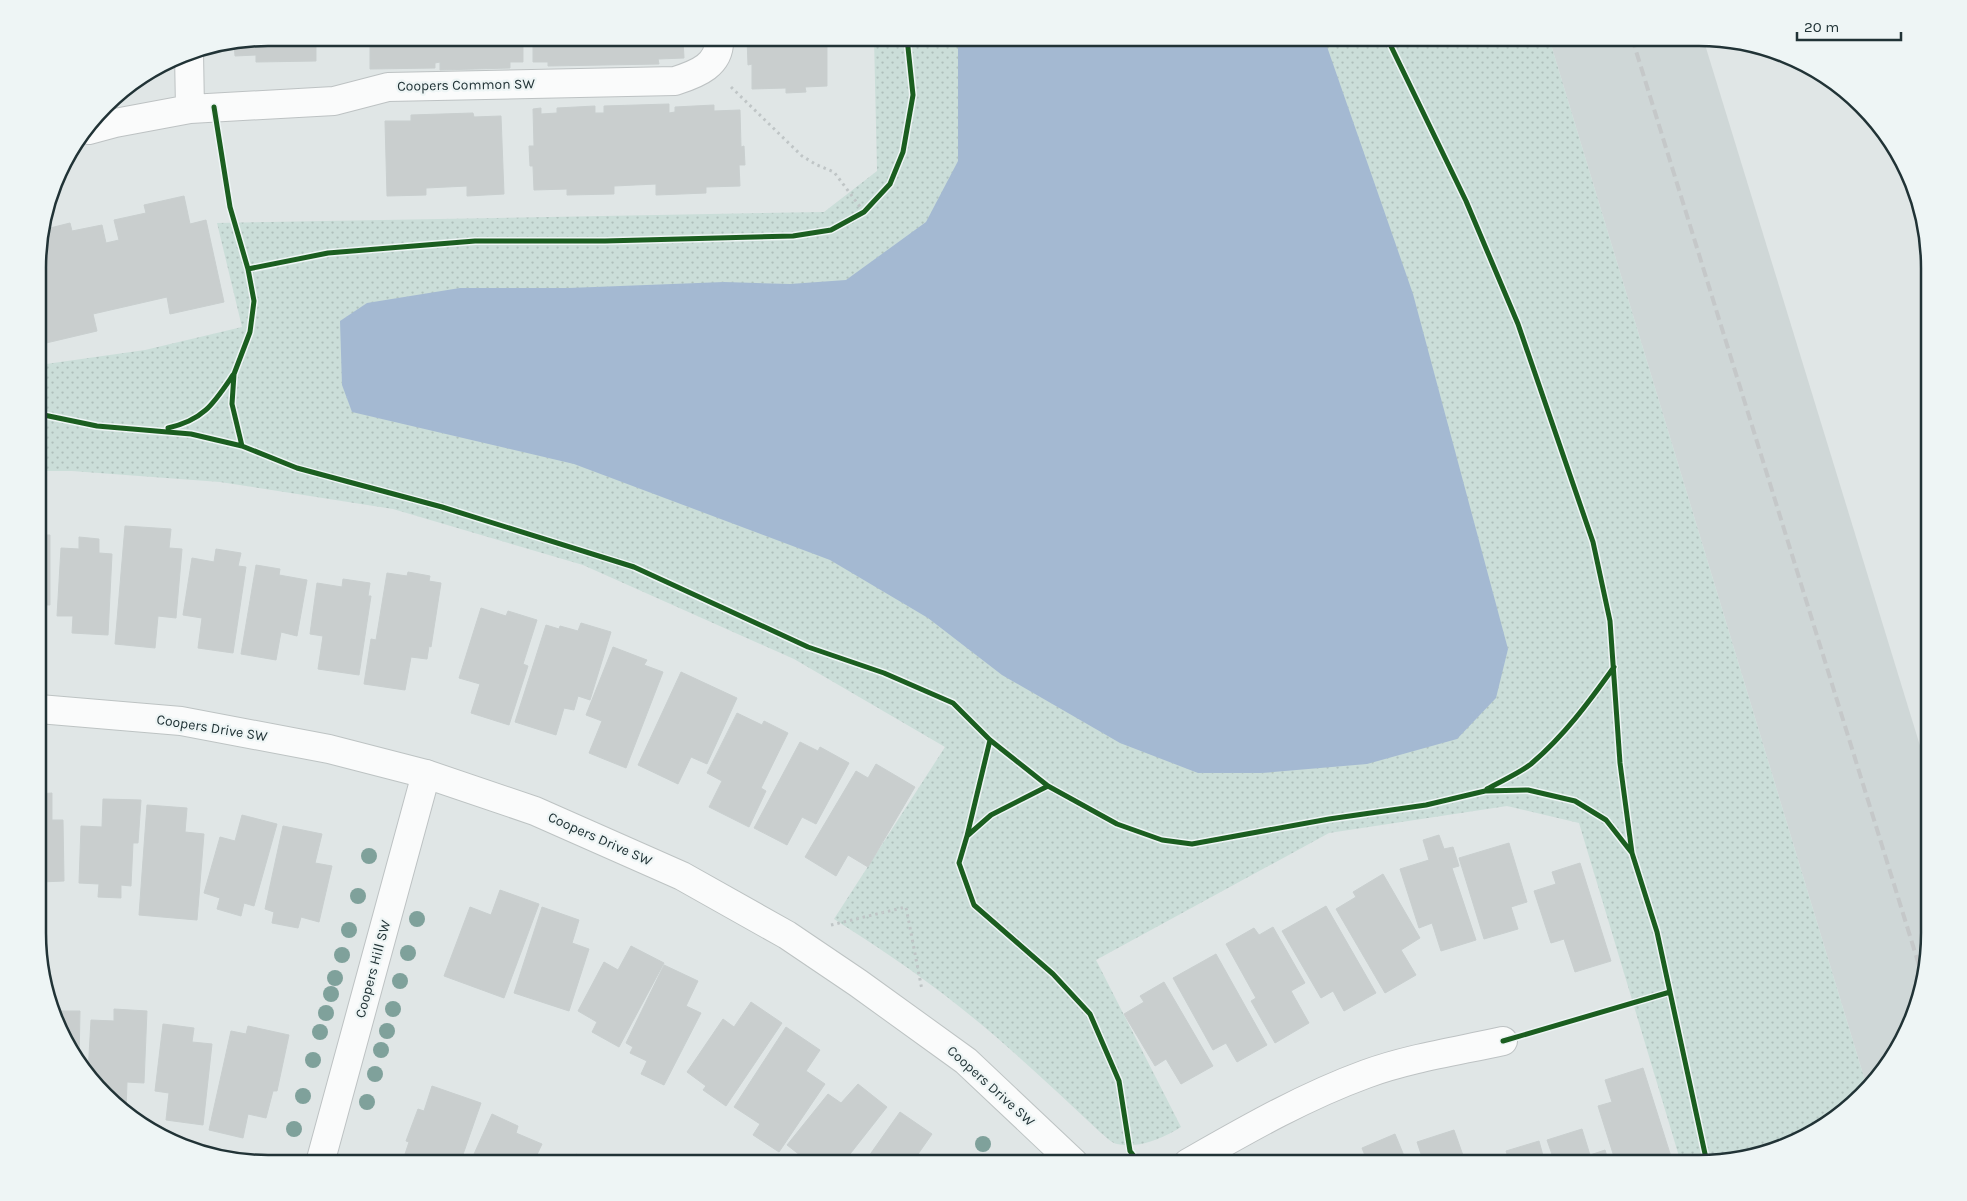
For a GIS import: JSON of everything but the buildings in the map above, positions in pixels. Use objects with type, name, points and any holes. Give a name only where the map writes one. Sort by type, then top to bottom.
[{"type":"street","points":[[710,66],[717,46]]},
{"type":"street","points":[[189,61],[190,109]]},
{"type":"street","name":"Coopers Common SW","points":[[96,128],[190,109],[334,101],[388,87],[675,81],[696,75],[710,66]]},
{"type":"street","name":"Coopers Drive SW","points":[[46,710],[181,721],[329,749],[426,774],[535,811],[682,876],[787,936],[930,1034],[966,1061],[1066,1155]]},
{"type":"street","name":"Coopers Hill SW","points":[[322,1155],[426,774]]},
{"type":"street","points":[[1202,1155],[1277,1113],[1366,1074],[1425,1058],[1503,1041]]},
{"type":"path","points":[[710,66],[802,156],[834,172],[864,212]]},
{"type":"path","points":[[856,216],[864,212],[870,205]]},
{"type":"path","points":[[787,936],[906,908],[930,1034]]},
{"type":"shaded area","points":[[874,46],[1551,46],[1865,1080],[1856,1090],[1834,1109],[1810,1125],[1784,1138],[1728,1153],[1679,1155],[1579,823],[1507,806],[1329,833],[1096,960],[1181,1127],[1159,1139],[1143,1144],[1126,1145],[1115,1143],[1101,1133],[1048,1083],[975,1019],[926,981],[834,919],[945,747],[794,659],[583,565],[393,509],[220,482],[72,471],[46,471],[46,364],[145,350],[242,327],[217,223],[824,212],[877,171]]},
{"type":"shaded area","points":[[1551,46],[1706,46],[1921,749],[1921,933],[1919,962],[1904,1018],[1891,1044],[1865,1080]]},
{"type":"water","points":[[958,46],[1327,46],[1413,294],[1508,649],[1496,698],[1457,739],[1367,764],[1262,773],[1198,773],[1120,743],[1002,675],[928,618],[830,560],[574,464],[352,412],[342,385],[340,321],[367,303],[460,288],[569,288],[724,282],[790,284],[846,280],[926,222],[958,161]]},
{"type":"railway","points":[[1634,46],[1919,964]]},
{"type":"cycle path","points":[[248,269],[328,253],[475,241],[605,241],[793,236],[831,230],[864,212],[890,184],[903,152],[913,95],[908,46]]},
{"type":"cycle path","points":[[1391,46],[1466,201],[1518,324],[1593,542],[1610,621],[1620,763],[1632,853],[1657,932],[1705,1155]]},
{"type":"cycle path","points":[[214,107],[230,207],[248,269],[254,301],[250,332],[234,374],[232,404],[242,446],[297,468],[442,507],[634,567],[808,647],[884,673],[953,703],[990,740],[1048,786],[1117,824],[1162,840],[1192,844],[1329,819],[1426,805],[1485,791],[1528,790],[1575,801],[1606,820],[1632,853]]},
{"type":"cycle path","points":[[168,428],[191,420],[207,409],[233,375]]},
{"type":"cycle path","points":[[46,415],[97,426],[191,434],[242,446]]},
{"type":"cycle path","points":[[1487,789],[1526,768],[1543,753],[1576,718],[1614,667]]},
{"type":"cycle path","points":[[967,836],[990,740]]},
{"type":"cycle path","points":[[1048,786],[991,815],[967,836],[959,863],[974,905],[1053,974],[1090,1014],[1119,1081],[1130,1151],[1133,1155]]},
{"type":"cycle path","points":[[1503,1041],[1670,992]]}]
